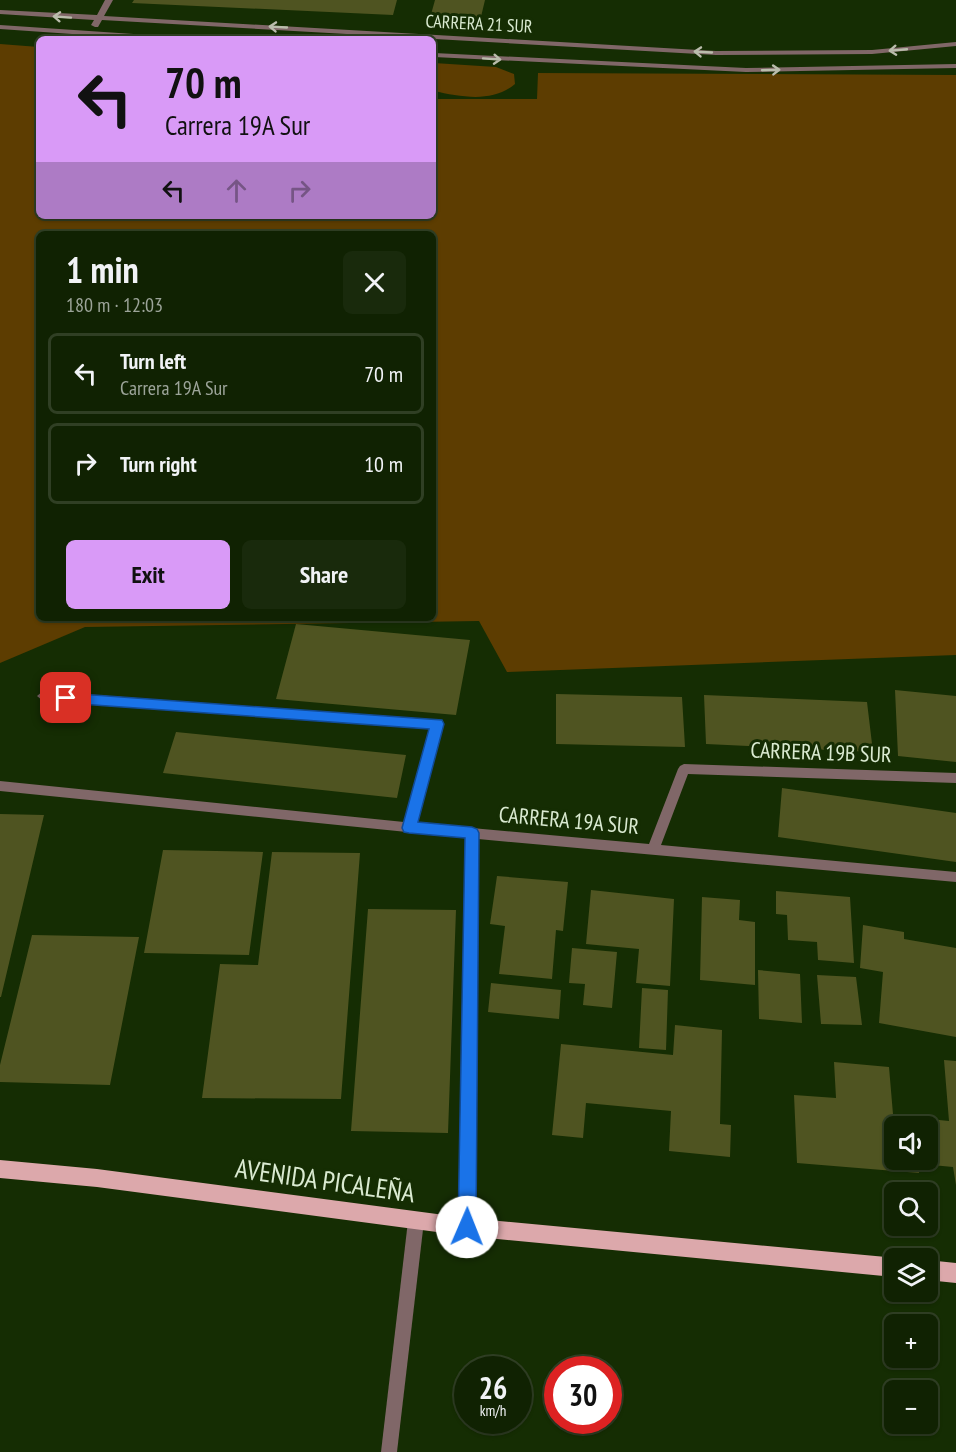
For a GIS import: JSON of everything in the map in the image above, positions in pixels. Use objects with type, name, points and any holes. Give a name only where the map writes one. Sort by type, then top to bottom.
[{"type":"main road","name":"AVENIDA PICALEÑA","points":[[1,1170],[97,1178],[467,1227],[884,1266]]},
{"type":"main road","points":[[938,1271],[956,1273]]},
{"type":"street","points":[[90,33],[109,0]]},
{"type":"street","name":"CARRERA 21 SUR","points":[[0,12],[427,36]]},
{"type":"street","points":[[0,27],[134,36]]},
{"type":"street","name":"CARRERA 21 SUR","points":[[436,37],[716,53],[872,52],[956,44]]},
{"type":"street","name":"CARRERA 21 SUR","points":[[436,55],[746,70],[927,67],[956,64]]},
{"type":"street","points":[[43,696],[437,724],[409,828]]},
{"type":"street","name":"CARRERA 19B SUR","points":[[653,849],[684,769],[956,778]]},
{"type":"street","name":"CARRERA 19A SUR","points":[[0,786],[409,828],[956,877]]},
{"type":"street","points":[[467,1227],[472,833]]},
{"type":"street","points":[[389,1452],[416,1221]]},
{"type":"shaded area","points":[[0,44],[36,47],[36,219],[436,219],[436,99],[537,99],[538,73],[956,75],[956,655],[507,672],[479,621],[85,627],[0,663]]},
{"type":"shaded area","points":[[436,63],[496,67],[514,74],[515,84],[497,94],[476,97],[436,91]]},
{"type":"building","points":[[134,0],[397,0],[393,15],[132,3]]},
{"type":"building","points":[[435,0],[485,0],[480,21],[430,18]]},
{"type":"building","points":[[296,624],[470,640],[456,715],[276,699]]},
{"type":"building","points":[[895,690],[956,696],[956,762],[898,756]]},
{"type":"building","points":[[556,694],[682,697],[685,747],[556,744]]},
{"type":"building","points":[[704,695],[867,702],[873,752],[706,744]]},
{"type":"building","points":[[176,732],[406,755],[397,798],[163,773]]},
{"type":"building","points":[[782,788],[956,813],[956,862],[778,837]]},
{"type":"building","points":[[0,814],[44,815],[1,997],[0,997]]},
{"type":"building","points":[[163,850],[263,852],[249,955],[144,953]]},
{"type":"building","points":[[272,852],[360,853],[341,1099],[202,1098],[220,964],[258,965]]},
{"type":"building","points":[[497,876],[568,882],[563,931],[556,930],[552,979],[499,974],[505,926],[490,924]]},
{"type":"building","points":[[591,890],[674,899],[670,986],[636,983],[639,949],[586,944]]},
{"type":"building","points":[[776,891],[850,897],[854,963],[818,960],[817,942],[788,940],[787,915],[776,914]]},
{"type":"building","points":[[702,897],[740,900],[739,920],[755,922],[755,985],[700,980]]},
{"type":"building","points":[[368,909],[456,910],[448,1133],[351,1131]]},
{"type":"building","points":[[863,925],[904,932],[904,939],[956,948],[956,1037],[879,1023],[883,972],[860,968]]},
{"type":"building","points":[[32,935],[139,937],[110,1085],[0,1082],[0,1065]]},
{"type":"building","points":[[572,948],[617,952],[612,1008],[583,1005],[585,984],[569,983]]},
{"type":"building","points":[[758,970],[800,974],[802,1023],[759,1019]]},
{"type":"building","points":[[817,975],[856,977],[862,1025],[821,1024]]},
{"type":"building","points":[[491,983],[561,990],[559,1019],[488,1012]]},
{"type":"building","points":[[642,988],[668,990],[666,1050],[639,1048]]},
{"type":"building","points":[[675,1025],[722,1030],[720,1124],[731,1125],[730,1157],[669,1151],[671,1111],[586,1103],[583,1138],[552,1135],[561,1044],[673,1055]]},
{"type":"building","points":[[944,1060],[956,1061],[956,1185],[953,1167],[938,1166],[938,1120],[949,1121]]},
{"type":"building","points":[[834,1062],[889,1067],[893,1116],[884,1116],[884,1170],[919,1170],[919,1173],[797,1163],[794,1095],[836,1098]]},
{"type":"route","points":[[66,698],[437,724],[409,828],[472,833],[467,1227]]}]
